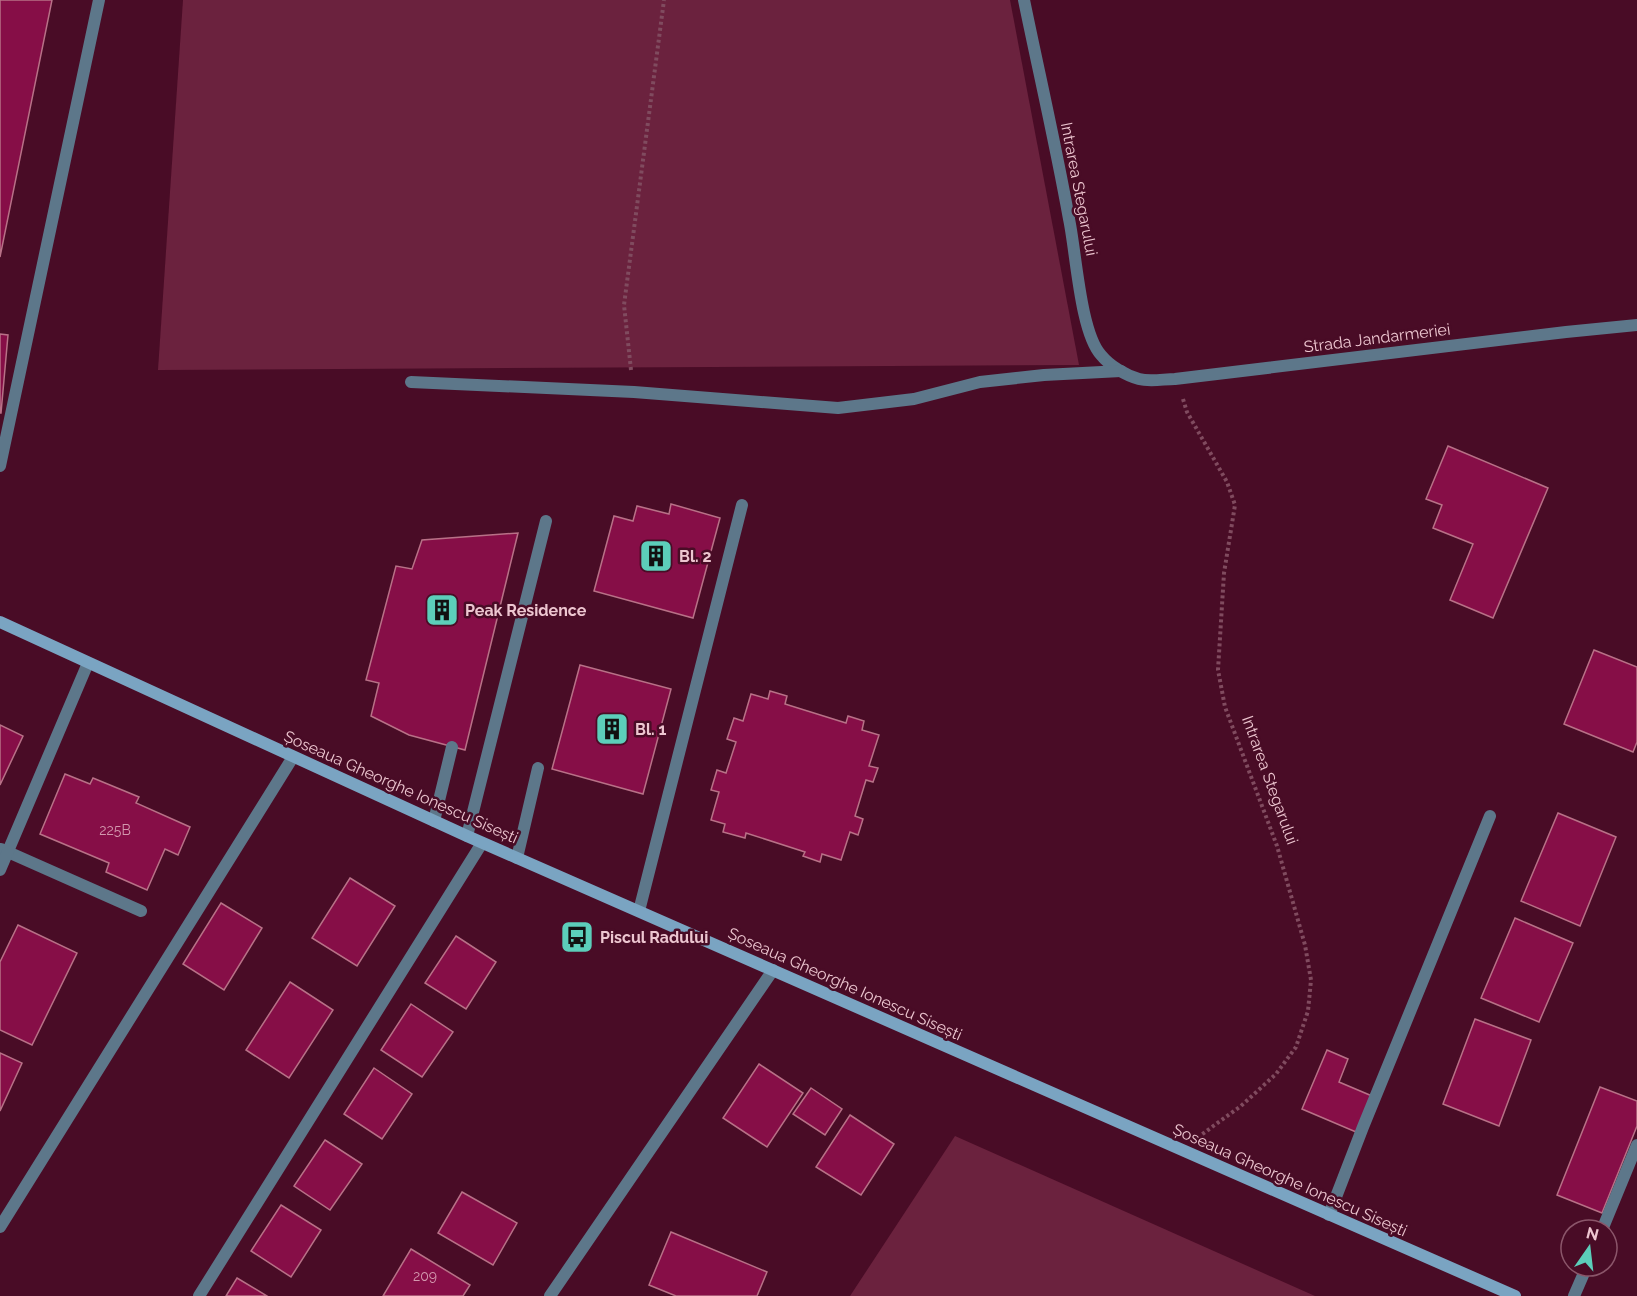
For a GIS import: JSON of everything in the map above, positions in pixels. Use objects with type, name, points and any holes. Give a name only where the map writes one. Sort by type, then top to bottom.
[{"type":"main road","name":"Șoseaua Gheorghe Ionescu Sisești","points":[[0,622],[482,843],[1515,1296]]},
{"type":"street","points":[[0,466],[99,0]]},
{"type":"street","name":"Intrarea Stegarului","points":[[1024,0],[1070,220],[1084,315],[1099,354],[1108,363],[1122,371]]},
{"type":"street","name":"Strada Jandarmeriei","points":[[1122,371],[1140,379],[1175,379],[1637,325]]},
{"type":"street","points":[[411,382],[634,392],[838,408],[914,399],[980,382],[1044,375],[1122,371]]},
{"type":"street","points":[[639,911],[742,505]]},
{"type":"street","points":[[467,836],[546,521]]},
{"type":"street","points":[[0,870],[4,850],[88,663]]},
{"type":"street","points":[[435,821],[452,747]]},
{"type":"street","points":[[0,1227],[293,757]]},
{"type":"street","points":[[517,858],[538,768]]},
{"type":"street","points":[[1329,1215],[1490,816]]},
{"type":"street","points":[[199,1296],[482,843]]},
{"type":"street","points":[[4,850],[141,911]]},
{"type":"street","points":[[550,1296],[773,970]]},
{"type":"street","points":[[1607,1218],[1637,1145]]},
{"type":"street","points":[[1574,1296],[1582,1278]]},
{"type":"path","points":[[634,392],[624,305],[664,0]]},
{"type":"path","name":"Intrarea Stegarului","points":[[1175,379],[1187,412],[1227,482],[1235,505],[1224,573],[1218,670],[1225,707],[1277,846],[1305,945],[1311,980],[1308,1011],[1296,1047],[1276,1074],[1241,1106],[1182,1150]]},
{"type":"shaded area","points":[[183,0],[1010,0],[1079,365],[158,370]]},
{"type":"shaded area","points":[[955,1136],[1315,1296],[850,1296]]},
{"type":"building","points":[[0,0],[52,0],[0,257]]},
{"type":"building","points":[[0,334],[8,335],[1,413],[0,413]]},
{"type":"building","points":[[1448,446],[1548,488],[1493,618],[1450,600],[1473,544],[1433,528],[1442,505],[1426,499]]},
{"type":"building","name":"Bl. 2","points":[[671,504],[720,518],[693,618],[594,591],[614,516],[633,521],[637,506],[669,514]]},
{"type":"building","name":"Peak Residence","points":[[518,533],[465,750],[409,735],[371,716],[379,683],[366,680],[396,566],[412,569],[422,540]]},
{"type":"building","points":[[1594,650],[1637,667],[1637,742],[1633,752],[1564,724]]},
{"type":"building","name":"Bl. 1","points":[[580,665],[671,689],[643,794],[552,769]]},
{"type":"building","points":[[770,691],[787,696],[785,704],[846,723],[848,716],[864,721],[862,730],[879,735],[869,766],[878,768],[873,782],[866,780],[855,816],[863,819],[858,835],[850,832],[841,860],[822,854],[820,862],[803,856],[805,852],[746,833],[745,838],[723,832],[725,824],[711,820],[719,792],[711,790],[717,770],[726,773],[736,742],[727,739],[734,718],[743,721],[751,694],[768,699]]},
{"type":"building","points":[[0,725],[23,736],[0,785]]},
{"type":"building","points":[[65,774],[90,784],[93,778],[139,797],[136,803],[190,827],[178,855],[165,849],[147,890],[106,872],[109,863],[40,834]]},
{"type":"building","points":[[1558,813],[1616,837],[1580,926],[1521,901]]},
{"type":"building","points":[[350,878],[395,906],[357,966],[312,938]]},
{"type":"building","points":[[221,903],[262,928],[224,990],[183,964]]},
{"type":"building","points":[[1515,918],[1573,943],[1539,1022],[1481,998]]},
{"type":"building","points":[[18,925],[77,953],[32,1045],[0,1030],[0,962]]},
{"type":"building","points":[[456,936],[496,962],[466,1009],[425,983]]},
{"type":"building","points":[[290,982],[333,1010],[289,1078],[246,1050]]},
{"type":"building","points":[[411,1004],[453,1032],[422,1077],[381,1050]]},
{"type":"building","points":[[1475,1019],[1531,1040],[1499,1126],[1443,1104]]},
{"type":"building","points":[[1327,1050],[1348,1059],[1339,1082],[1372,1096],[1356,1132],[1302,1109]]},
{"type":"building","points":[[0,1053],[22,1063],[0,1111]]},
{"type":"building","points":[[759,1064],[803,1093],[767,1147],[723,1118]]},
{"type":"building","points":[[374,1068],[412,1094],[382,1139],[344,1114]]},
{"type":"building","points":[[1600,1087],[1637,1101],[1637,1126],[1602,1213],[1557,1195]]},
{"type":"building","points":[[811,1088],[842,1109],[825,1135],[793,1114]]},
{"type":"building","points":[[850,1115],[894,1144],[861,1195],[816,1167]]},
{"type":"building","points":[[325,1140],[362,1164],[330,1210],[294,1186]]},
{"type":"building","points":[[462,1192],[517,1223],[493,1265],[438,1233]]},
{"type":"building","points":[[281,1205],[321,1230],[291,1277],[251,1251]]},
{"type":"building","points":[[671,1232],[767,1272],[757,1296],[676,1296],[649,1285]]},
{"type":"building","points":[[411,1249],[470,1285],[463,1296],[383,1296]]},
{"type":"building","points":[[237,1278],[267,1296],[226,1296]]},
{"type":"place","name":"Bl. 2","points":[[656,556]]},
{"type":"place","name":"Peak Residence","points":[[442,610]]},
{"type":"place","name":"Bl. 1","points":[[612,729]]},
{"type":"place","name":"Piscul Radului","points":[[577,937]]}]
